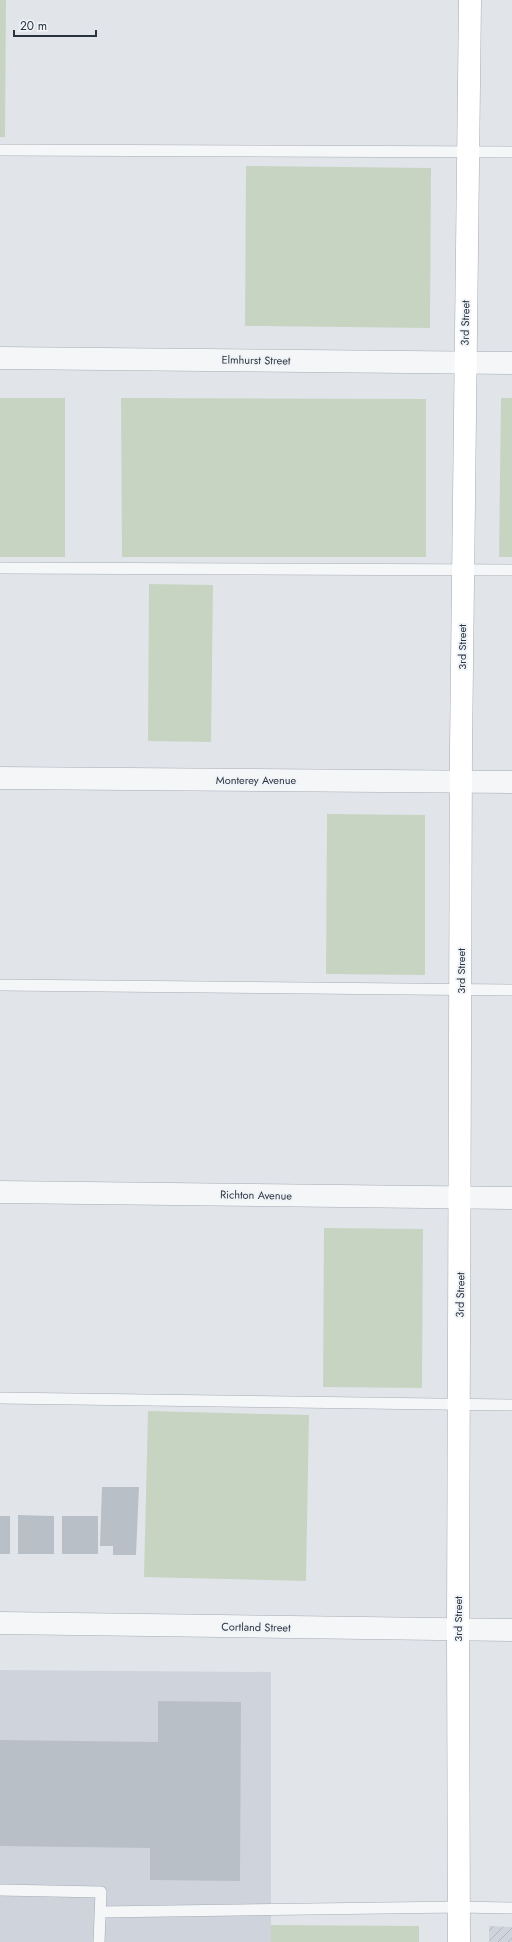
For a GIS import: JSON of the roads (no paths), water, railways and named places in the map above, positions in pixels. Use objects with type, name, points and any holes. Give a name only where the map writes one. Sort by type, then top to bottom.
[{"type":"street","name":"3rd Street","points":[[459,1942],[458,1631],[461,1198],[462,569],[470,0]]},
{"type":"street","name":"Elmhurst Street","points":[[0,358],[512,363]]},
{"type":"street","name":"Monterey Avenue","points":[[0,778],[512,782]]},
{"type":"street","name":"Richton Avenue","points":[[0,1192],[512,1198]]},
{"type":"street","name":"Cortland Street","points":[[0,1623],[458,1631],[512,1630]]},
{"type":"lane","points":[[0,150],[512,152]]},
{"type":"lane","points":[[0,568],[512,570]]},
{"type":"lane","points":[[0,985],[512,990]]},
{"type":"lane","points":[[0,1398],[512,1405]]},
{"type":"lane","points":[[0,1890],[101,1892],[99,1942]]},
{"type":"lane","points":[[101,1912],[459,1907],[512,1908]]}]
